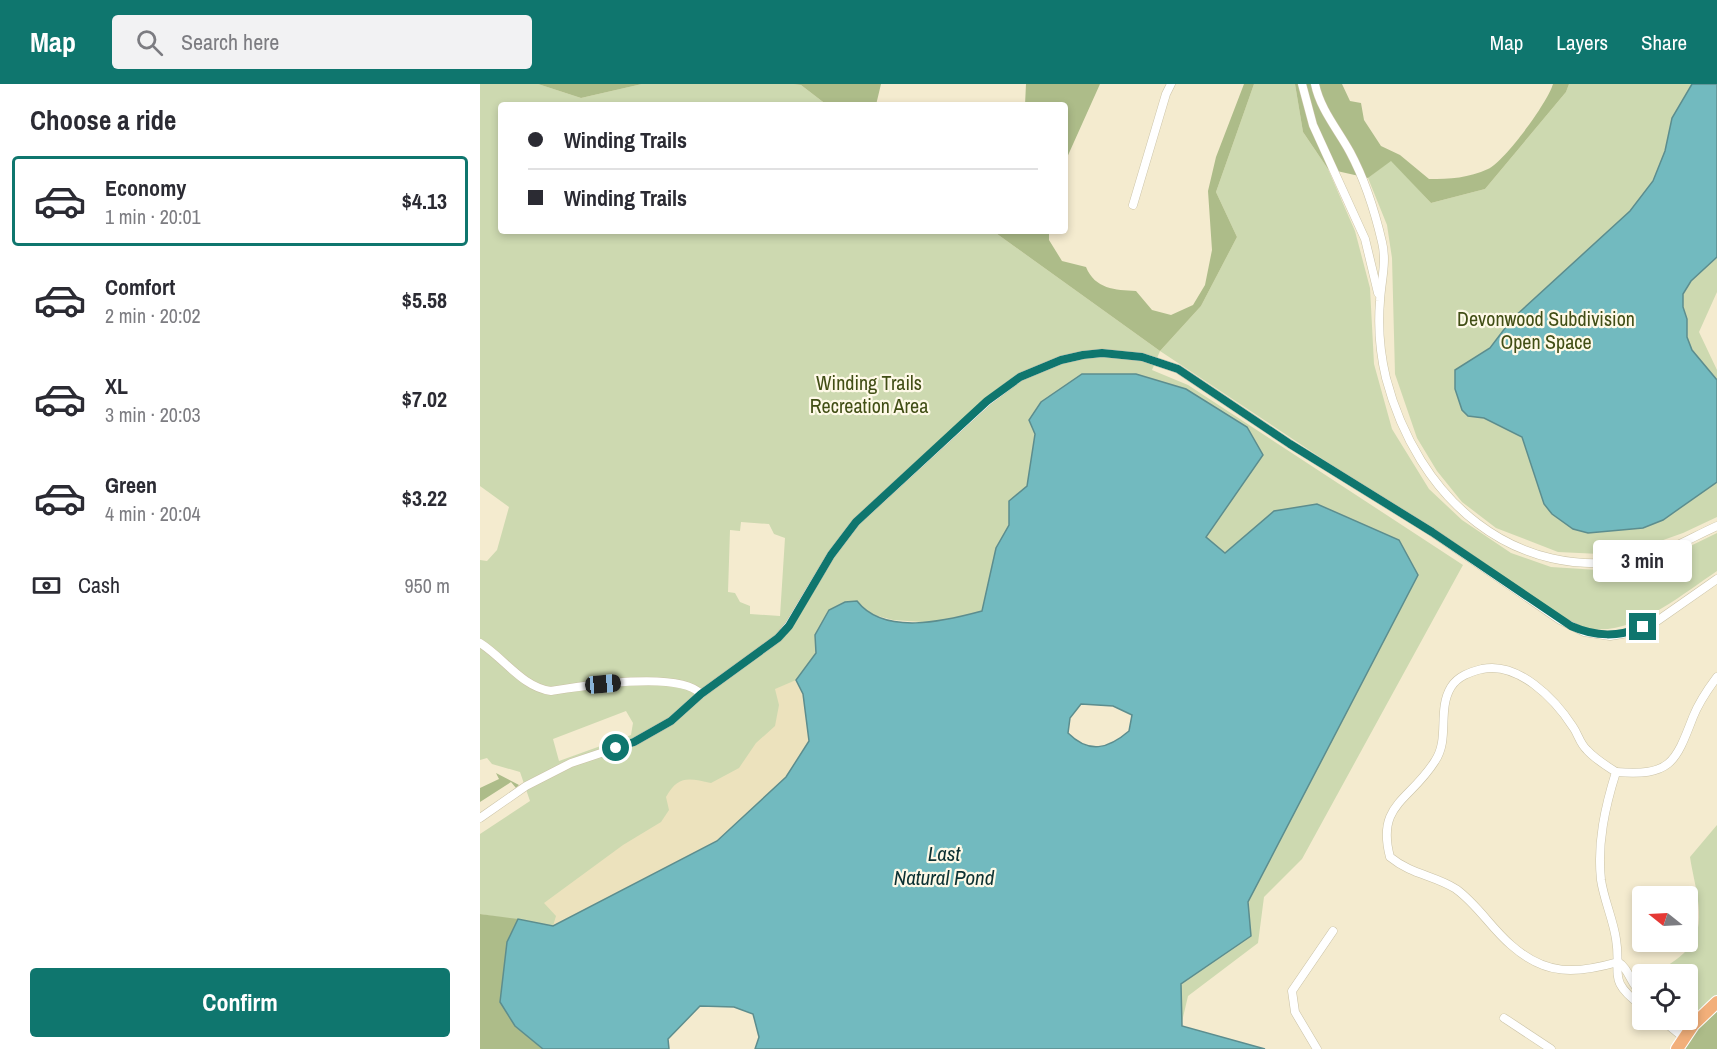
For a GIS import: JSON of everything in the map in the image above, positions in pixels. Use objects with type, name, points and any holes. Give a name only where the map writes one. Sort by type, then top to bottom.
[{"type":"main road","points":[[1698,1016],[1717,1002]]},
{"type":"street","points":[[1132,205],[1171,84]]},
{"type":"street","points":[[1302,84],[1313,125],[1365,239],[1380,300]]},
{"type":"street","points":[[1315,84],[1318,99],[1351,154],[1370,200],[1383,244],[1384,267],[1380,300],[1381,350],[1386,377],[1412,447],[1435,483],[1453,502],[1491,533],[1543,557],[1570,563],[1603,564],[1662,552],[1717,526]]},
{"type":"street","points":[[480,818],[526,786],[571,763],[634,742],[658,730],[701,694],[778,638],[789,626],[831,555],[856,522],[987,401],[1020,377],[1061,360],[1083,355],[1102,353],[1142,357],[1178,369],[1290,444],[1406,515],[1560,620],[1584,632],[1610,636],[1628,633],[1664,617],[1717,579]]},
{"type":"street","points":[[480,643],[528,683],[540,689],[551,691],[638,681],[693,687],[701,694]]},
{"type":"street","points":[[1632,981],[1626,966],[1618,962],[1568,972],[1550,969],[1531,959],[1511,945],[1472,903],[1454,888],[1405,870],[1390,857],[1385,826],[1391,812],[1424,777],[1437,758],[1443,741],[1444,701],[1452,685],[1467,672],[1488,668],[1510,670],[1536,687],[1559,707],[1585,748],[1616,772],[1638,773],[1657,771],[1675,759],[1704,694],[1717,676]]},
{"type":"street","points":[[1616,772],[1601,826],[1601,879],[1616,937],[1618,962],[1616,974],[1622,988],[1632,997]]},
{"type":"street","points":[[1317,1049],[1295,1012],[1292,991],[1333,931]]},
{"type":"street","points":[[1504,1017],[1551,1049]]},
{"type":"street","points":[[1670,1030],[1681,1044]]},
{"type":"green space","name":"Winding Trails Recreation Area","points":[[480,84],[538,84],[581,98],[642,84],[793,84],[801,85],[823,102],[498,102],[498,234],[997,234],[1160,351],[1152,370],[1188,385],[1463,565],[1302,859],[1264,897],[1258,943],[1188,996],[1181,1026],[1181,984],[1251,936],[1248,902],[1274,511],[1226,553],[1206,537],[1262,455],[1247,427],[1186,389],[1136,374],[1035,433],[1027,487],[1009,501],[1009,525],[996,548],[982,611],[936,623],[893,620],[866,613],[815,635],[816,653],[796,680],[809,741],[553,926],[480,914],[480,834],[530,801],[520,772],[492,764],[487,758],[480,760],[480,560],[487,561],[497,550],[509,507],[480,486]],"holes":[[[741,522],[769,524],[774,534],[785,538],[780,616],[750,614],[750,606],[740,602],[735,593],[728,592],[730,530],[740,531]],[[626,711],[633,723],[631,735],[559,761],[553,739]]]},
{"type":"green space","points":[[538,84],[642,84],[581,98]]},
{"type":"green space","points":[[793,84],[881,84],[877,102],[823,102],[801,85]]},
{"type":"green space","points":[[1026,84],[1100,84],[1068,155],[1068,102],[1025,102]]},
{"type":"green space","points":[[1244,84],[1254,84],[1216,192],[1237,237],[1201,306],[1160,351],[997,234],[1049,234],[1049,240],[1062,261],[1086,267],[1095,280],[1106,287],[1136,291],[1152,310],[1171,315],[1193,305],[1205,285],[1212,250],[1208,191],[1216,157]]},
{"type":"green space","points":[[1254,84],[1295,84],[1303,132],[1328,169],[1355,231],[1370,288],[1374,364],[1392,429],[1429,489],[1462,520],[1511,553],[1551,567],[1614,571],[1676,553],[1717,533],[1717,571],[1671,603],[1636,621],[1618,627],[1600,629],[1583,627],[1538,602],[1160,351],[1201,306],[1237,237],[1216,192]]},
{"type":"green space","points":[[1295,84],[1342,84],[1350,101],[1361,103],[1364,120],[1381,146],[1400,155],[1429,179],[1444,179],[1474,174],[1495,164],[1525,130],[1543,104],[1553,84],[1569,84],[1566,92],[1485,189],[1431,203],[1391,161],[1368,178],[1328,169],[1303,132]]},
{"type":"green space","name":"Devonwood Subdivision Open Space","points":[[1569,84],[1717,84],[1717,292],[1699,332],[1717,370],[1717,517],[1683,533],[1621,555],[1558,552],[1496,528],[1462,502],[1437,471],[1417,438],[1395,374],[1392,258],[1387,225],[1368,178],[1391,160],[1431,203],[1485,189],[1566,92]]},
{"type":"green space","points":[[496,773],[519,785],[516,788],[511,782],[480,802],[480,788],[499,779]]},
{"type":"green space","points":[[1717,825],[1717,1002],[1703,1016],[1698,1013],[1698,964],[1669,964],[1685,952],[1698,952],[1698,886],[1696,886],[1690,857]]},
{"type":"green space","points":[[480,914],[518,919],[507,942],[515,1026],[543,1049],[480,1049]]},
{"type":"green space","points":[[1717,1002],[1717,1049],[1677,1049],[1693,1030],[1698,1030],[1698,1024]]},
{"type":"sand","points":[[796,680],[803,694],[809,741],[786,777],[717,841],[553,926],[556,916],[544,903],[623,845],[661,822],[669,810],[666,797],[675,785],[690,779],[711,783],[739,768],[756,743],[775,726],[779,705],[775,689]]},
{"type":"water","points":[[1692,84],[1717,84],[1717,257],[1691,281],[1683,294],[1683,307],[1687,319],[1687,337],[1692,350],[1717,380],[1717,482],[1663,520],[1643,528],[1588,533],[1573,529],[1552,514],[1544,504],[1522,437],[1484,418],[1468,416],[1462,410],[1455,389],[1455,370],[1490,348],[1512,319],[1630,211],[1653,181],[1665,151],[1672,118]]},
{"type":"water","name":"Last Natural Pond","points":[[1082,374],[1136,374],[1186,389],[1247,427],[1263,455],[1206,537],[1225,553],[1274,511],[1317,504],[1399,540],[1418,575],[1248,902],[1251,936],[1181,984],[1182,1026],[1265,1049],[755,1049],[759,1037],[753,1014],[734,1007],[700,1006],[668,1039],[669,1049],[543,1049],[515,1026],[500,1002],[507,942],[518,919],[553,926],[717,841],[786,777],[809,741],[803,694],[796,680],[816,653],[815,635],[829,610],[845,602],[857,601],[869,612],[883,619],[916,623],[951,619],[982,611],[996,548],[1009,525],[1009,501],[1027,486],[1035,434],[1029,420],[1041,402]],"holes":[[[1081,704],[1113,706],[1132,715],[1129,731],[1114,742],[1098,747],[1091,746],[1083,744],[1068,733],[1070,718]]]},
{"type":"route","points":[[616,748],[658,730],[701,694],[778,638],[789,626],[816,578],[856,522],[987,401],[1020,377],[1061,360],[1083,355],[1102,353],[1142,357],[1161,362],[1197,379],[1259,424],[1432,532],[1571,626],[1584,632],[1610,636],[1628,633],[1643,627]]}]
